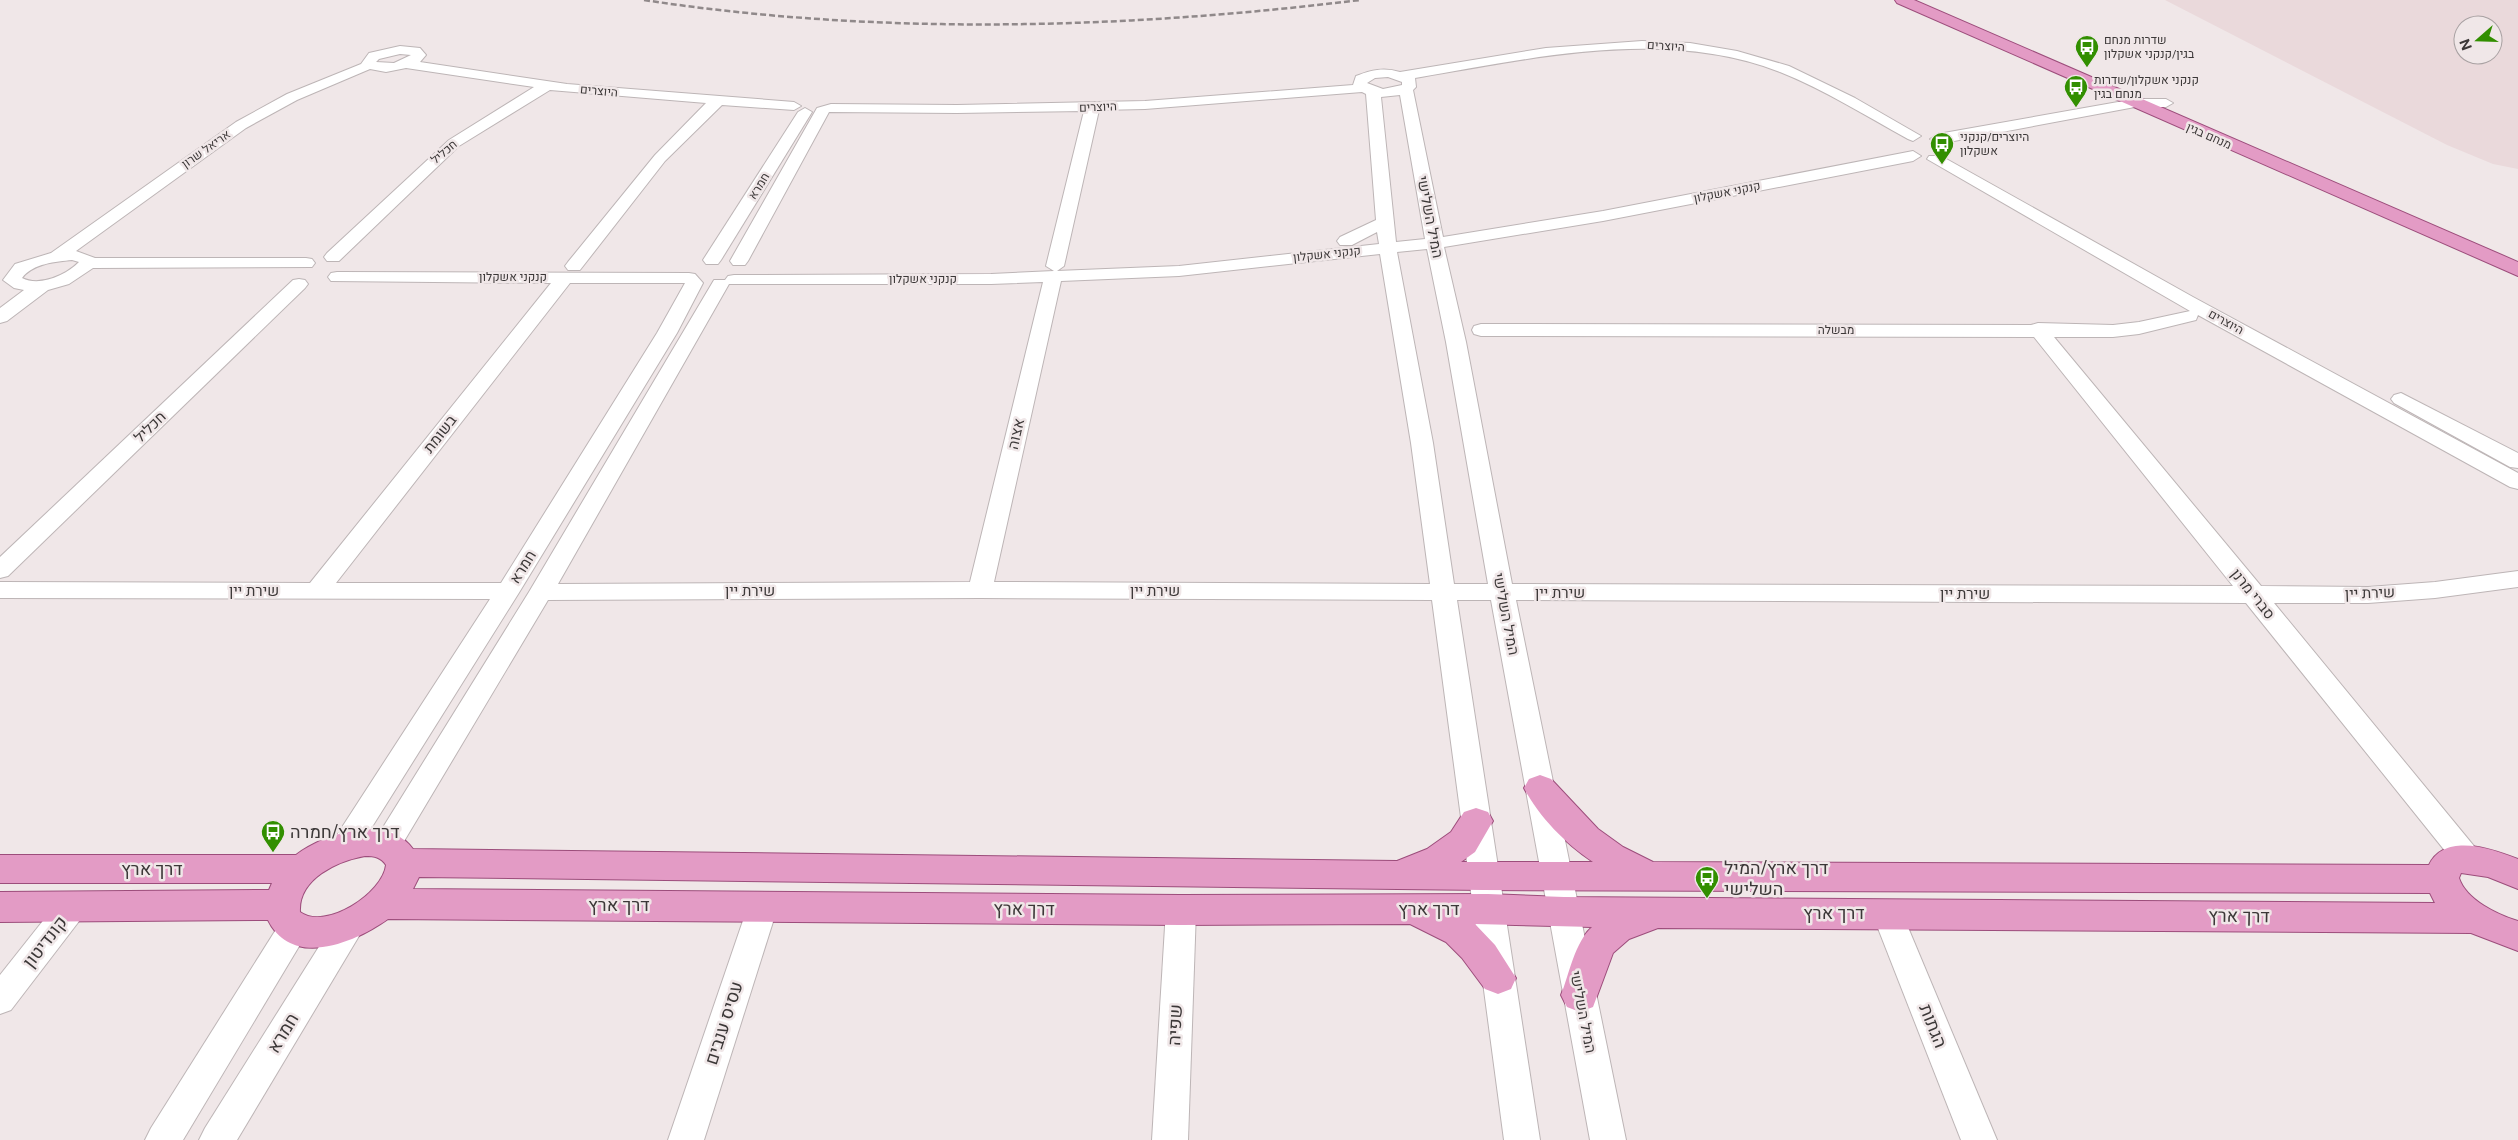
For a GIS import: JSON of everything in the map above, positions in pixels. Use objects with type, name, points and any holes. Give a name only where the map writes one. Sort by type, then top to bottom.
[{"type":"main road","name":"מנחם בגין","points":[[1902,0],[2135,103],[2160,107],[2203,134],[2518,270]]},
{"type":"main road","name":"מנחם בגין","points":[[1930,0],[2160,107],[2518,256]]},
{"type":"main road","points":[[2076,77],[2108,100],[2108,105],[2103,109]]},
{"type":"main road","points":[[2120,118],[2157,122],[2203,134]]},
{"type":"main road","points":[[1540,788],[1570,826],[1616,860],[1650,876]]},
{"type":"main road","points":[[1400,875],[1440,859],[1463,842],[1476,821]]},
{"type":"main road","points":[[287,917],[284,893],[304,868],[330,852],[345,846],[374,842],[395,854],[1400,875],[1650,876],[2455,869],[2494,864],[2518,875]]},
{"type":"main road","points":[[0,907],[72,907],[287,917],[308,933],[328,932],[348,926],[372,913],[383,904],[395,890],[402,876],[395,854]]},
{"type":"main road","name":"דרך ארץ","points":[[0,869],[304,868]]},
{"type":"main road","points":[[2455,869],[2452,898],[2474,918],[2503,932],[2518,936]]},
{"type":"main road","name":"דרך ארץ","points":[[383,904],[1181,910],[1488,909],[1564,912],[2474,918]]},
{"type":"main road","points":[[1409,910],[1438,919],[1460,930],[1478,949],[1498,978]]},
{"type":"main road","points":[[1580,995],[1598,944],[1616,928],[1658,912]]},
{"type":"street","name":"היוצרים","points":[[1406,82],[1591,54],[1643,50],[1678,52],[1728,60],[1773,73],[1903,141],[1913,156]]},
{"type":"street","points":[[376,66],[411,61]]},
{"type":"street","name":"היוצרים","points":[[411,61],[546,86],[718,101],[802,103]]},
{"type":"street","name":"היוצרים","points":[[411,61],[578,81],[802,103]]},
{"type":"street","name":"אריאל שרון","points":[[57,256],[241,125],[292,97],[376,66]]},
{"type":"street","name":"אריאל שרון","points":[[73,276],[85,260],[260,126],[308,99],[376,66]]},
{"type":"street","points":[[1366,87],[1394,92],[1406,82],[1389,73],[1365,76],[1366,87],[1387,235],[1422,443],[1522,1140]]},
{"type":"street","name":"המיל השלישי","points":[[1406,82],[1432,228],[1456,342],[1502,593],[1608,1140]]},
{"type":"street","name":"חכליל","points":[[333,257],[454,143],[546,86]]},
{"type":"street","name":"היוצרים","points":[[827,104],[1144,98],[1366,87]]},
{"type":"street","name":"היוצרים","points":[[827,104],[1092,107],[1246,99],[1366,87]]},
{"type":"street","name":"בשומת","points":[[316,592],[660,158],[718,101]]},
{"type":"street","points":[[802,103],[827,104]]},
{"type":"street","name":"חמרא","points":[[345,846],[508,591],[667,333],[698,271],[802,103]]},
{"type":"street","points":[[1903,141],[1938,139],[2135,103]]},
{"type":"street","name":"חמרא","points":[[395,854],[541,592],[734,272],[827,104]]},
{"type":"street","name":"אצוה","points":[[980,590],[1092,107]]},
{"type":"street","points":[[1913,156],[1950,154],[2120,118],[2160,107]]},
{"type":"street","points":[[1938,139],[1950,154]]},
{"type":"street","name":"קנקני אשקלון","points":[[1466,233],[1903,141]]},
{"type":"street","name":"היוצרים","points":[[1950,154],[2188,308],[2227,323],[2518,482]]},
{"type":"street","name":"היוצרים","points":[[1950,154],[2518,462]]},
{"type":"street","name":"קנקני אשקלון","points":[[734,272],[1179,271],[1349,247],[1387,235],[1432,228],[1466,233],[1612,214],[1913,156]]},
{"type":"street","points":[[1432,228],[1445,220],[1466,233],[1448,253],[1440,266]]},
{"type":"street","points":[[1349,247],[1387,235]]},
{"type":"street","points":[[1349,247],[1385,265],[1394,273]]},
{"type":"street","points":[[18,285],[12,280],[18,270],[31,263],[57,256],[85,260],[306,262],[333,257],[345,259],[350,264],[347,270],[338,277]]},
{"type":"street","points":[[727,259],[734,272],[706,285],[698,271],[727,259]]},
{"type":"street","name":"חכליל","points":[[0,570],[294,280],[293,270],[306,262]]},
{"type":"street","name":"קנקני אשקלון","points":[[350,264],[569,272]]},
{"type":"street","name":"קנקני אשקלון","points":[[294,280],[318,283],[338,277],[698,271]]},
{"type":"street","points":[[0,298],[18,285],[43,285],[73,276],[294,280]]},
{"type":"street","points":[[0,317],[43,285]]},
{"type":"street","name":"מבשלה","points":[[1451,318],[1481,330],[2127,330],[2188,308]]},
{"type":"street","name":"סברי מרנן","points":[[2038,329],[2253,594],[2455,869]]},
{"type":"street","name":"מבשלה","points":[[1456,342],[1481,330]]},
{"type":"street","name":"שירת יין","points":[[541,592],[980,590],[2368,595],[2434,590],[2518,579]]},
{"type":"street","name":"שירת יין","points":[[0,590],[508,591]]},
{"type":"street","name":"עסיס ענבים","points":[[686,1140],[762,906]]},
{"type":"street","name":"קונדיטון","points":[[0,1000],[72,907]]},
{"type":"street","name":"שפיה","points":[[1170,1140],[1181,910]]},
{"type":"street","name":"הגתות","points":[[1887,913],[1979,1140]]},
{"type":"street","points":[[163,1140],[287,917]]},
{"type":"street","name":"חמרא","points":[[217,1140],[348,926]]},
{"type":"shaded area","points":[[2165,0],[2518,0],[2518,169],[2493,164],[2447,145]]},
{"type":"railway","points":[[644,0],[733,12],[822,19],[1002,24],[1182,17],[1360,0]]},
{"type":"place","name":"שדרות מנחם בגין/קנקני אשקלון","points":[[2087,68]]},
{"type":"place","name":"קנקני אשקלון/שדרות מנחם בגין","points":[[2076,108]]},
{"type":"place","name":"היוצרים/קנקני אשקלון","points":[[1942,165]]},
{"type":"place","name":"דרך ארץ/חמרה","points":[[273,853]]},
{"type":"place","name":"דרך ארץ/המיל השלישי","points":[[1707,899]]}]
